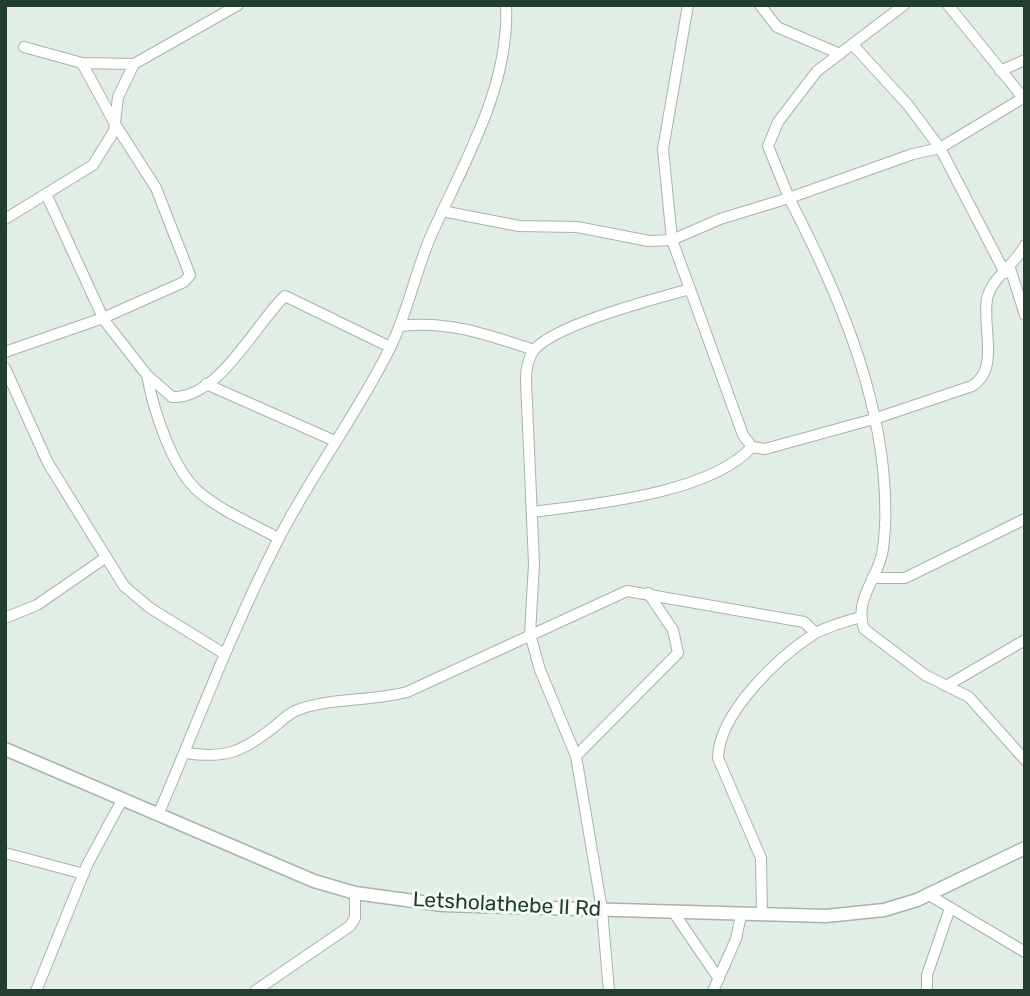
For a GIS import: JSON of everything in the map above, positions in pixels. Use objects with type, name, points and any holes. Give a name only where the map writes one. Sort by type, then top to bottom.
[{"type":"street","points":[[24,47],[82,64],[134,64],[238,5]]},
{"type":"street","points":[[158,815],[223,653],[278,538],[400,326],[417,270],[491,100],[504,55],[506,5]]},
{"type":"street","points":[[688,5],[663,149],[672,240],[743,435],[751,447],[765,449],[874,419],[983,380],[988,365],[987,296],[1025,245]]},
{"type":"street","points":[[761,5],[777,27],[840,54]]},
{"type":"street","points":[[904,5],[817,71],[769,137],[769,152],[817,255],[857,351],[874,419],[885,492],[885,528],[882,555],[860,617],[864,629],[946,686],[969,697],[1025,760]]},
{"type":"street","points":[[442,211],[519,226],[577,228],[649,241],[672,240],[720,219],[789,198],[913,154],[940,148],[1024,99],[948,5]]},
{"type":"street","points":[[853,45],[908,105],[940,148],[1008,270],[1025,315]]},
{"type":"street","points":[[1000,71],[1025,60]]},
{"type":"street","points":[[5,352],[103,318],[184,282],[190,275],[156,188],[115,124],[82,64]]},
{"type":"street","points":[[5,219],[47,196],[93,165],[106,148],[115,124],[118,97],[134,64]]},
{"type":"street","points":[[47,196],[103,318],[147,375],[172,397],[184,395],[206,384],[234,360],[285,296],[390,347]]},
{"type":"street","points":[[400,326],[438,323],[534,350],[592,320],[690,289]]},
{"type":"street","points":[[534,350],[526,374],[533,512],[530,634],[540,670],[576,756],[602,909],[609,991]]},
{"type":"street","points":[[5,368],[48,463],[124,586],[142,602],[223,653]]},
{"type":"street","points":[[147,375],[162,428],[191,485],[206,498],[278,538]]},
{"type":"street","points":[[206,384],[335,441]]},
{"type":"street","points":[[533,512],[659,493],[734,462],[751,447]]},
{"type":"street","points":[[872,578],[905,578],[1025,519]]},
{"type":"street","points":[[5,618],[37,604],[105,558]]},
{"type":"street","points":[[185,753],[211,757],[229,754],[249,746],[302,708],[374,700],[407,692],[623,592],[648,593],[804,622],[816,633]]},
{"type":"street","points":[[576,756],[678,653],[673,630],[648,593]]},
{"type":"street","points":[[762,915],[761,858],[718,758],[718,744],[749,692],[782,657],[816,633],[860,617]]},
{"type":"street","points":[[946,686],[1025,640]]},
{"type":"street","name":"Letsholathebe II Rd","points":[[5,749],[279,867],[355,893],[443,905],[741,915],[857,914],[884,910],[929,895],[1025,848]]},
{"type":"street","points":[[36,991],[84,874],[122,800]]},
{"type":"street","points":[[5,853],[84,874]]},
{"type":"street","points":[[255,991],[350,926],[355,918],[355,893]]},
{"type":"street","points":[[929,895],[1025,953]]},
{"type":"street","points":[[927,991],[927,975],[950,908]]},
{"type":"street","points":[[674,913],[719,979]]},
{"type":"street","points":[[713,991],[736,939],[741,915]]}]
